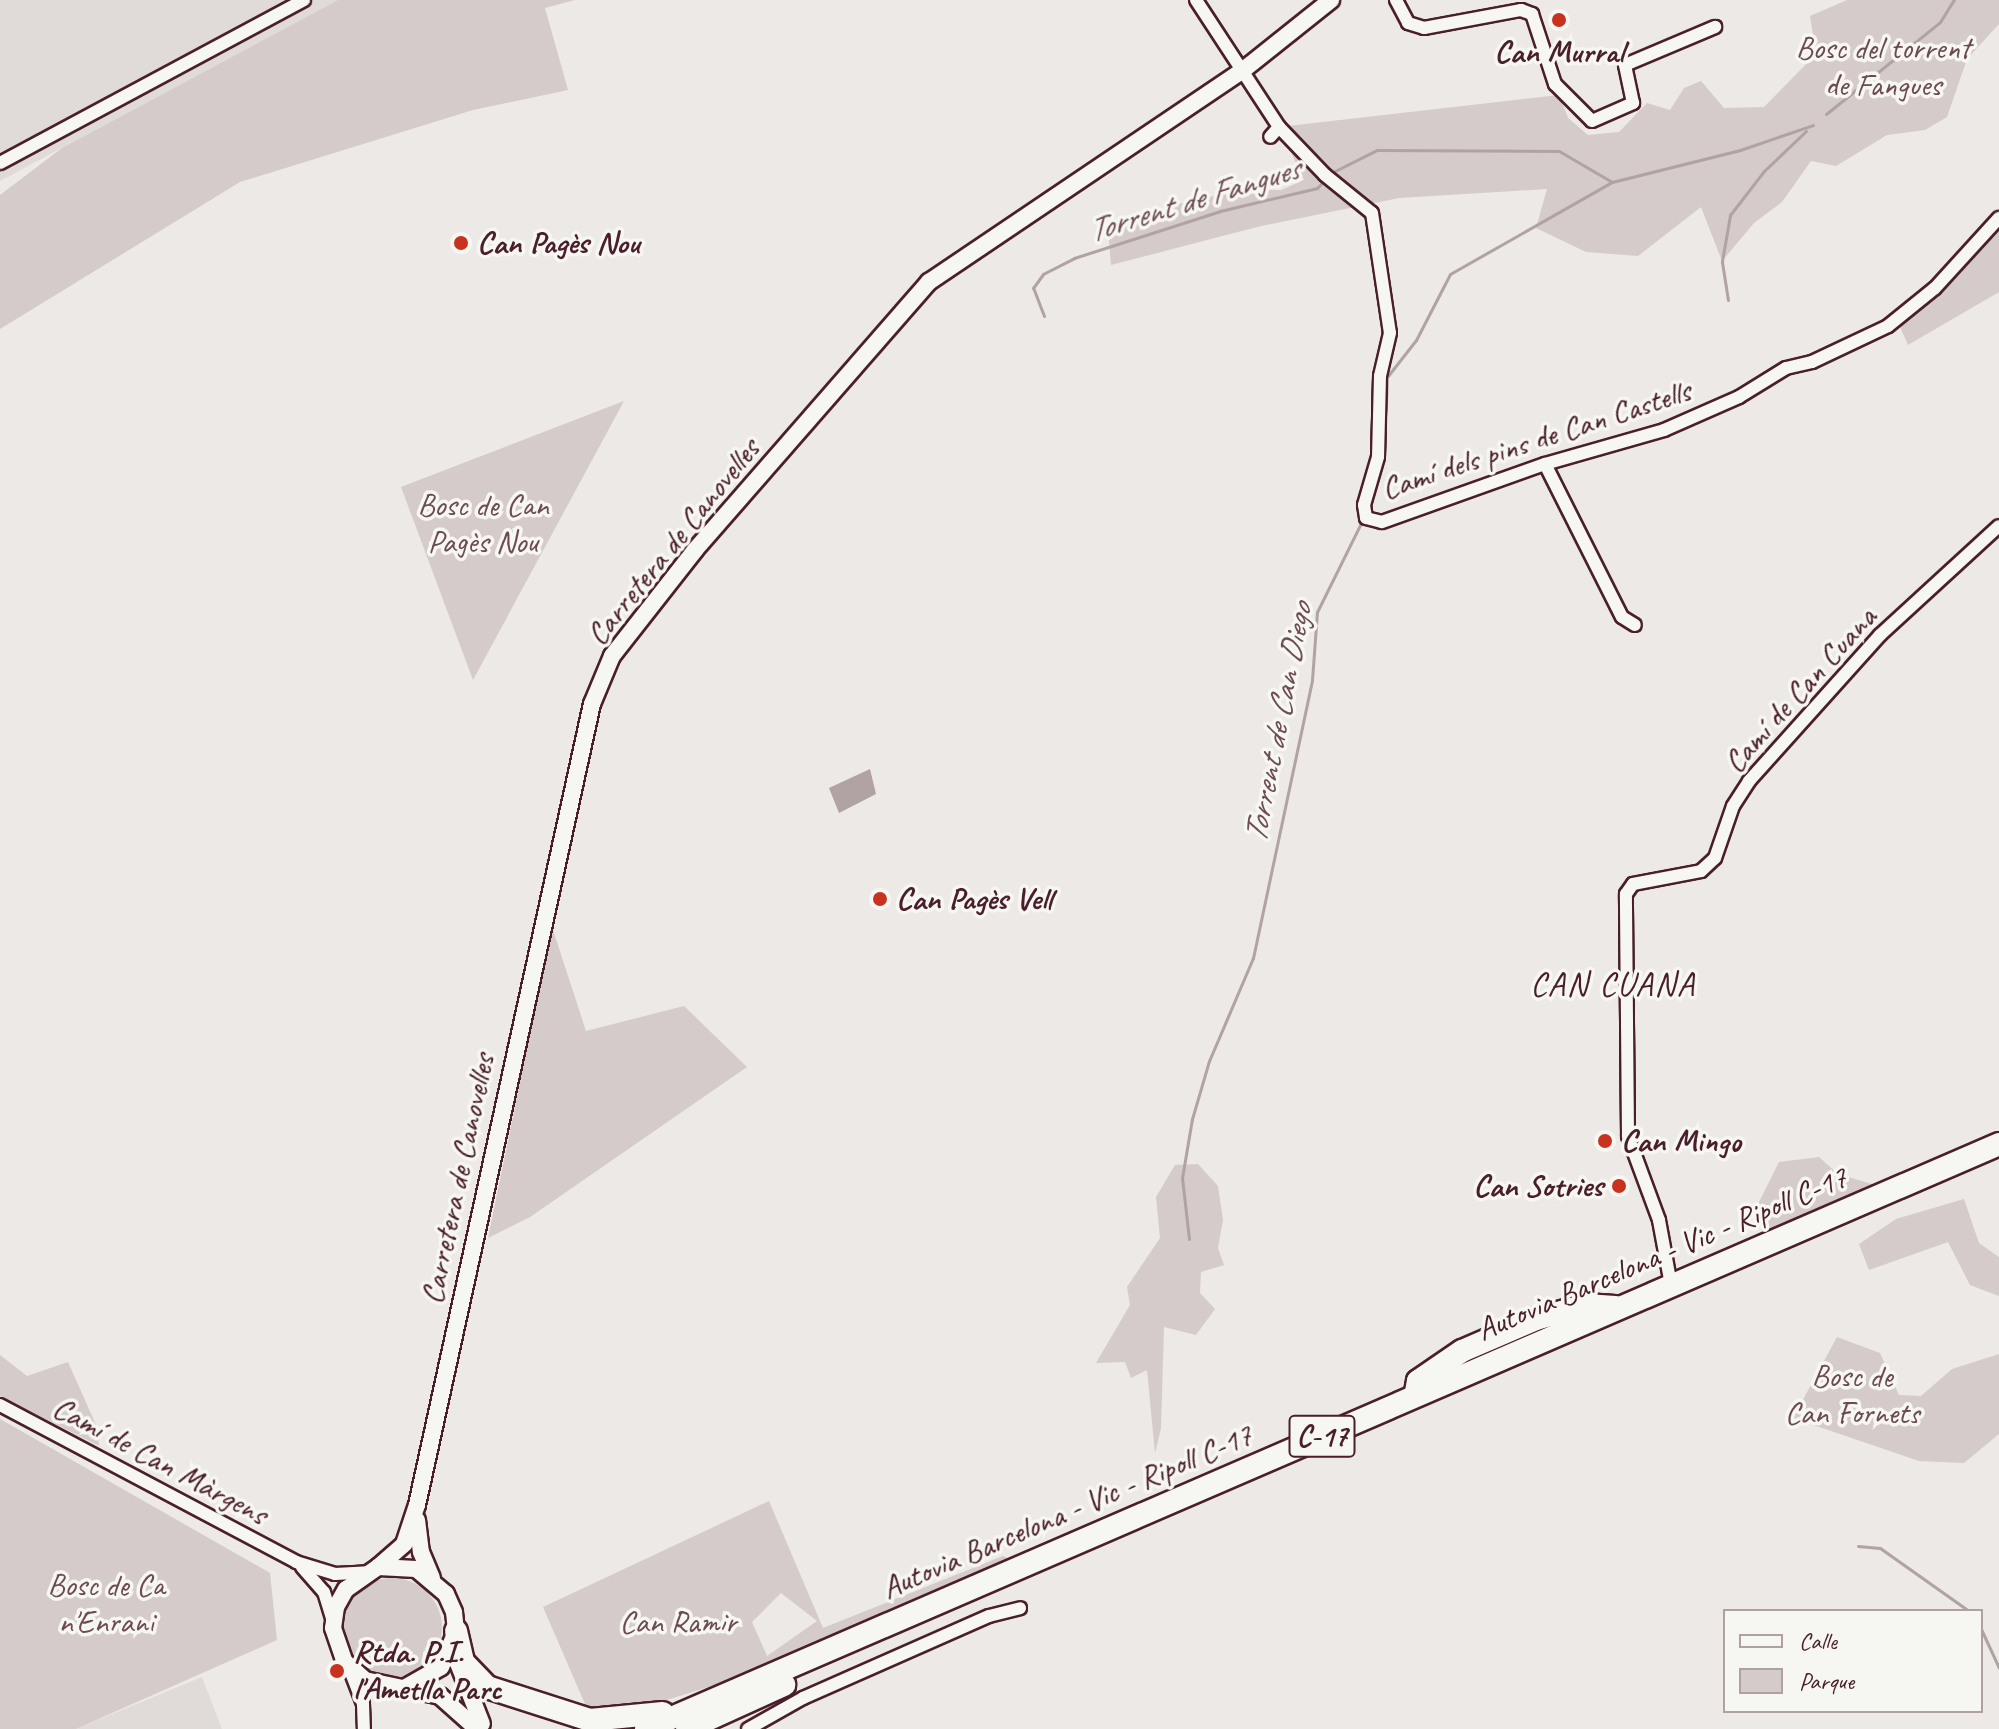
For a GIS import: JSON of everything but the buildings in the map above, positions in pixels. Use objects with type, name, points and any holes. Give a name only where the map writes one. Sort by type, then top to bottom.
[{"type":"highway","name":"Autovia Barcelona - Vic - Ripoll C-17","points":[[646,1729],[1018,1569],[1028,1557],[1075,1534],[1081,1524],[1094,1526],[1130,1510],[1161,1507],[1416,1396],[1418,1381],[1462,1351],[1586,1305],[1620,1307],[1999,1144]]},
{"type":"highway","name":"Autovia Barcelona - Vic - Ripoll C-17","points":[[687,1729],[1999,1159]]},
{"type":"highway","points":[[454,1638],[468,1672],[487,1687],[590,1720],[649,1717],[722,1696]]},
{"type":"highway","points":[[706,1729],[766,1693]]},
{"type":"street","points":[[0,163],[304,0]]},
{"type":"street","name":"Camí dels pins de Can Castells","points":[[1196,0],[1242,71],[1275,132],[1372,213],[1390,333],[1380,376],[1378,457],[1364,505],[1366,518],[1382,522],[1545,464],[1664,430],[1739,397],[1786,368],[1812,362],[1888,326],[1935,288],[1999,218]]},
{"type":"street","name":"Carretera de Canovelles","points":[[374,1569],[404,1544],[417,1505],[592,704],[612,656],[702,543],[929,282],[1242,71],[1331,0]]},
{"type":"street","points":[[1396,0],[1408,23],[1424,28],[1521,10],[1532,14],[1555,84],[1592,121],[1633,103],[1625,65],[1715,27]]},
{"type":"street","points":[[1545,464],[1553,470],[1622,617],[1635,625]]},
{"type":"street","name":"Camí de Can Cuana","points":[[1671,1285],[1659,1220],[1628,1136],[1626,894],[1633,884],[1701,871],[1715,858],[1733,806],[1749,781],[1880,635],[1999,526]]},
{"type":"street","name":"Camí de Can Màrgens","points":[[0,1405],[296,1562],[335,1574],[374,1569]]},
{"type":"street","name":"Carretera de Canovelles","points":[[417,1505],[418,1538],[433,1579]]},
{"type":"street","name":"Camí de Can Màrgens","points":[[296,1562],[324,1592],[333,1628]]},
{"type":"street","points":[[364,1729],[363,1704],[333,1628],[346,1589],[374,1569],[416,1569],[433,1579],[450,1603],[466,1691],[484,1729]]},
{"type":"street","points":[[748,1729],[818,1692],[989,1616],[1020,1608]]},
{"type":"street","points":[[406,1687],[441,1667],[454,1638]]},
{"type":"street","points":[[348,1667],[365,1680],[440,1696],[477,1729]]},
{"type":"shaded area","points":[[0,0],[338,0],[0,181]]},
{"type":"shaded area","points":[[870,769],[876,794],[839,813],[829,788]]},
{"type":"shaded area","points":[[202,1677],[222,1729],[76,1729]]},
{"type":"green space","points":[[338,0],[575,0],[545,8],[568,90],[473,110],[240,182],[0,329],[0,195],[62,148]]},
{"type":"green space","name":"Bosc del torrent de Fangues","points":[[1847,0],[1999,0],[1999,24],[1967,59],[1947,117],[1925,130],[1887,135],[1836,166],[1811,161],[1782,202],[1754,223],[1722,261],[1701,207],[1638,256],[1586,252],[1536,228],[1547,189],[1399,198],[1261,226],[1111,265],[1108,230],[1178,204],[1241,190],[1281,190],[1304,180],[1279,127],[1559,95],[1568,118],[1588,135],[1619,132],[1647,103],[1670,110],[1684,88],[1701,81],[1724,108],[1764,107],[1816,54],[1810,16]]},
{"type":"green space","points":[[1999,218],[1999,292],[1908,345],[1897,320]]},
{"type":"green space","name":"Bosc de Can Pagès Nou","points":[[624,401],[473,680],[401,487]]},
{"type":"green space","points":[[552,927],[586,1031],[684,1006],[747,1067],[530,1217],[488,1238]]},
{"type":"green space","points":[[1819,1157],[1838,1174],[1882,1187],[1762,1238],[1759,1202],[1779,1162]]},
{"type":"green space","points":[[1198,1164],[1218,1186],[1223,1220],[1218,1248],[1224,1265],[1201,1272],[1200,1293],[1215,1309],[1196,1335],[1164,1327],[1161,1428],[1155,1453],[1147,1370],[1131,1378],[1125,1362],[1096,1363],[1130,1305],[1127,1287],[1160,1238],[1156,1197],[1175,1165]]},
{"type":"green space","name":"Bosc de Can Fornets","points":[[1964,1199],[1979,1243],[1999,1257],[1999,1296],[1970,1285],[1948,1242],[1869,1270],[1859,1244],[1896,1219]]},
{"type":"green space","name":"Bosc de Can Fornets","points":[[1837,1337],[1880,1353],[1899,1395],[1921,1396],[1952,1369],[1999,1354],[1999,1434],[1964,1463],[1919,1461],[1793,1418]]},
{"type":"green space","points":[[0,1355],[27,1376],[68,1362],[97,1427],[99,1446],[0,1396]]},
{"type":"green space","name":"Bosc de Ca n'Enrani","points":[[0,1419],[270,1573],[277,1640],[76,1729],[0,1729]]},
{"type":"green space","name":"Can Ramir","points":[[769,1501],[823,1628],[1003,1556],[1015,1562],[772,1667],[622,1714],[588,1711],[543,1607]],"holes":[[[781,1593],[817,1621],[767,1656],[752,1622]]]},
{"type":"green space","points":[[392,1578],[411,1582],[427,1593],[438,1609],[442,1628],[438,1647],[427,1663],[411,1674],[392,1678],[373,1674],[357,1663],[346,1647],[342,1628],[346,1609],[357,1593],[373,1582]]},
{"type":"waterway","name":"Torrent de Fangues","points":[[1826,114],[1940,22],[1954,0]]},
{"type":"waterway","name":"Torrent de Fangues","points":[[1331,173],[1377,150],[1559,151],[1612,182],[1740,150],[1813,125]]},
{"type":"waterway","points":[[1728,300],[1722,261],[1730,215],[1764,171],[1806,131]]},
{"type":"waterway","name":"Torrent de Fangues","points":[[1044,316],[1033,288],[1043,274],[1074,258],[1220,211],[1317,188],[1326,179]]},
{"type":"waterway","name":"Torrent de Can Diego","points":[[1384,454],[1387,377],[1416,340],[1450,274],[1612,182]]},
{"type":"waterway","name":"Torrent de Can Diego","points":[[1371,503],[1383,461]]},
{"type":"waterway","name":"Torrent de Can Diego","points":[[1189,1239],[1182,1178],[1192,1119],[1209,1061],[1253,958],[1312,680],[1317,612],[1362,521]]},
{"type":"waterway","points":[[1858,1546],[1880,1548],[1966,1609]]},
{"type":"waterway","points":[[1983,1633],[1999,1668]]},
{"type":"place","name":"Can Murral","points":[[1559,20]]},
{"type":"place","name":"Can Pagès Nou","points":[[461,243]]},
{"type":"place","name":"Can Pagès Vell","points":[[880,899]]},
{"type":"place","name":"Can Mingo","points":[[1605,1141]]},
{"type":"place","name":"Can Sotries","points":[[1619,1186]]},
{"type":"place","name":"Rtda. P.I. l'Ametlla Parc","points":[[337,1671]]},
{"type":"district","name":"CAN CUANA","points":[[1613,984]]}]
